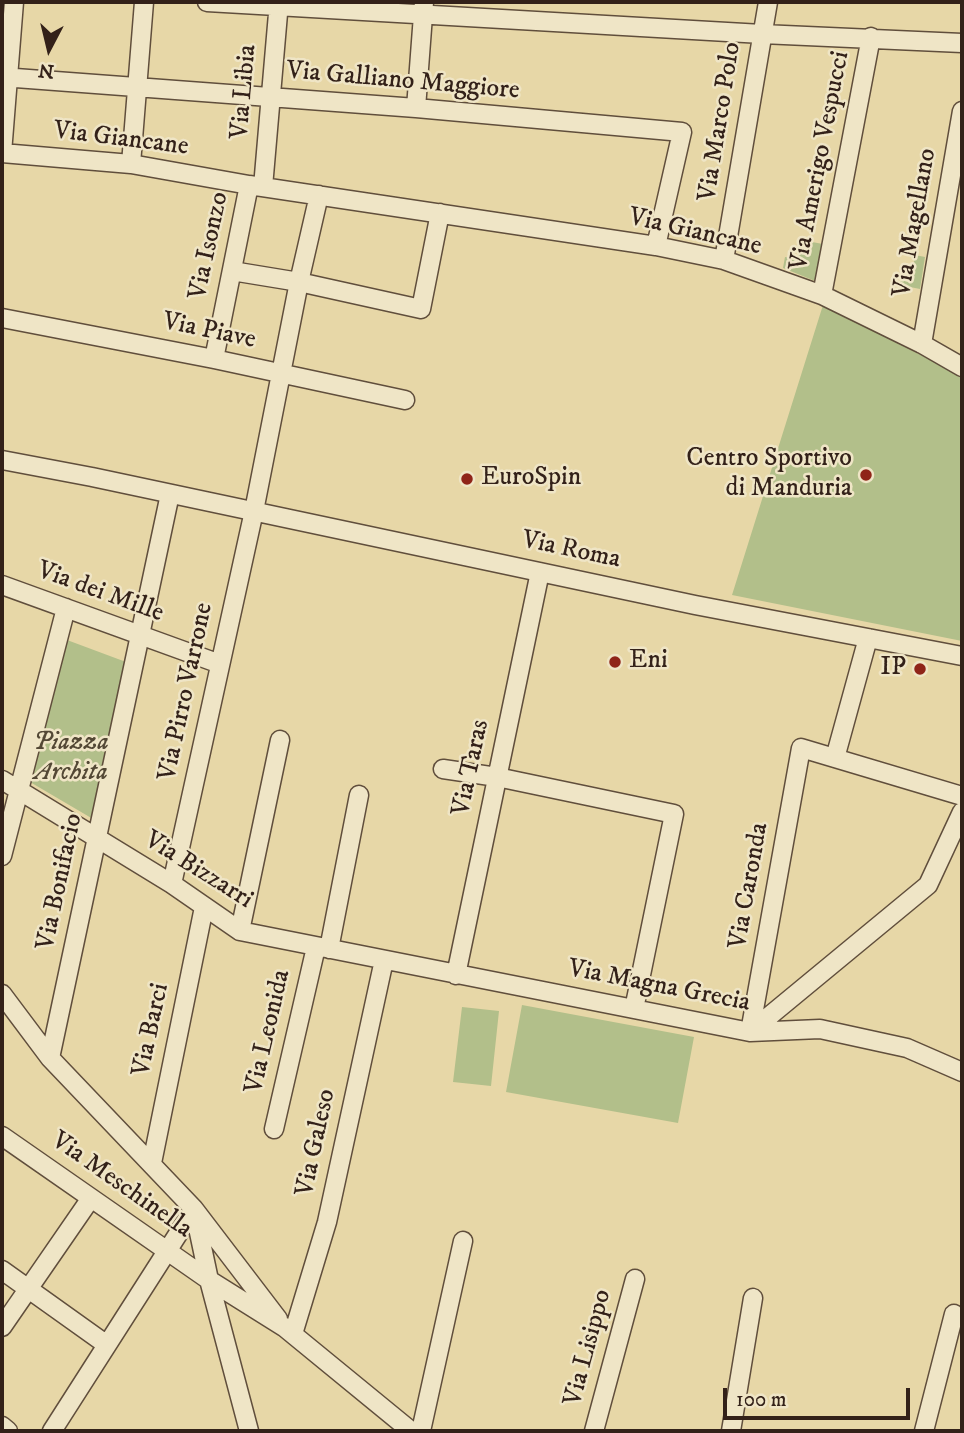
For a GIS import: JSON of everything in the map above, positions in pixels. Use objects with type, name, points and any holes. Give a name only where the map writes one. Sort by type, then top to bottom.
[{"type":"street","points":[[2,153],[5,77],[14,2]]},
{"type":"street","points":[[131,164],[144,2]]},
{"type":"street","points":[[207,2],[423,8],[762,34],[962,43]]},
{"type":"street","name":"Via Marco Polo","points":[[724,260],[768,2]]},
{"type":"street","name":"Via Libia","points":[[256,186],[271,98],[279,4]]},
{"type":"street","points":[[416,108],[423,8]]},
{"type":"street","name":"Via Amerigo Vespucci","points":[[822,295],[871,37]]},
{"type":"street","name":"Via Galliano Maggiore","points":[[5,77],[416,108],[682,132],[656,246]]},
{"type":"street","name":"Via Magellano","points":[[922,344],[962,111]]},
{"type":"street","name":"Via Giancane","points":[[2,153],[131,164],[256,186],[656,246],[724,260],[822,295],[922,344],[962,367]]},
{"type":"street","name":"Via Isonzo","points":[[214,359],[232,271],[256,186]]},
{"type":"street","name":"Via Pirro Varrone","points":[[172,884],[254,511],[319,195]]},
{"type":"street","points":[[232,271],[299,282],[421,309],[440,213]]},
{"type":"street","name":"Via Piave","points":[[2,318],[405,400]]},
{"type":"street","name":"Via Roma","points":[[2,460],[540,572],[962,656]]},
{"type":"street","points":[[140,635],[170,494]]},
{"type":"street","name":"Via Taras","points":[[456,975],[540,572]]},
{"type":"street","name":"Via dei Mille","points":[[2,585],[220,664]]},
{"type":"street","points":[[2,856],[66,608]]},
{"type":"street","name":"Via Bonifacio","points":[[50,1058],[140,635]]},
{"type":"street","points":[[868,638],[835,758],[962,796]]},
{"type":"street","points":[[240,931],[280,740]]},
{"type":"street","name":"Via Caronda","points":[[750,1032],[801,748],[835,758]]},
{"type":"street","points":[[443,769],[497,777],[674,814],[634,1009]]},
{"type":"street","name":"Via Bizzarri","points":[[2,780],[172,884],[240,931],[384,960]]},
{"type":"street","name":"Via Leonida","points":[[274,1129],[323,948],[359,795]]},
{"type":"street","points":[[750,1032],[928,885],[962,812]]},
{"type":"street","name":"Via Barci","points":[[152,1163],[204,907]]},
{"type":"street","name":"Via Magna Grecia","points":[[384,960],[750,1032],[820,1028],[907,1048],[962,1072]]},
{"type":"street","name":"Via Galeso","points":[[289,1331],[327,1222],[384,960]]},
{"type":"street","points":[[2,994],[50,1058],[194,1209],[289,1331],[411,1431]]},
{"type":"street","name":"Via Meschinella","points":[[2,1136],[209,1280],[289,1331]]},
{"type":"street","points":[[2,1327],[91,1198]]},
{"type":"street","points":[[52,1431],[194,1209]]},
{"type":"street","points":[[194,1209],[209,1280],[249,1431]]},
{"type":"street","points":[[421,1431],[463,1241]]},
{"type":"street","points":[[2,1270],[107,1345]]},
{"type":"street","name":"Via Lisippo","points":[[594,1431],[635,1279]]},
{"type":"street","points":[[731,1431],[753,1298]]},
{"type":"street","points":[[924,1431],[954,1314]]},
{"type":"street","points":[[2,1426],[8,1431]]},
{"type":"green space","points":[[801,240],[823,244],[815,281],[783,268],[785,257],[798,259]]},
{"type":"green space","points":[[915,255],[925,257],[920,289],[900,285],[901,277],[911,279]]},
{"type":"green space","name":"Centro Sportivo di Manduria","points":[[823,305],[962,376],[962,641],[732,595]]},
{"type":"green space","name":"Piazza Archita","points":[[67,640],[126,662],[93,819],[30,782]]},
{"type":"green space","points":[[522,1005],[694,1037],[678,1123],[506,1092]]},
{"type":"green space","points":[[462,1007],[499,1011],[491,1086],[453,1082]]},
{"type":"place","name":"Centro Sportivo di Manduria","points":[[866,475]]},
{"type":"place","name":"EuroSpin","points":[[467,479]]},
{"type":"place","name":"Eni","points":[[615,662]]},
{"type":"place","name":"IP","points":[[920,669]]}]
